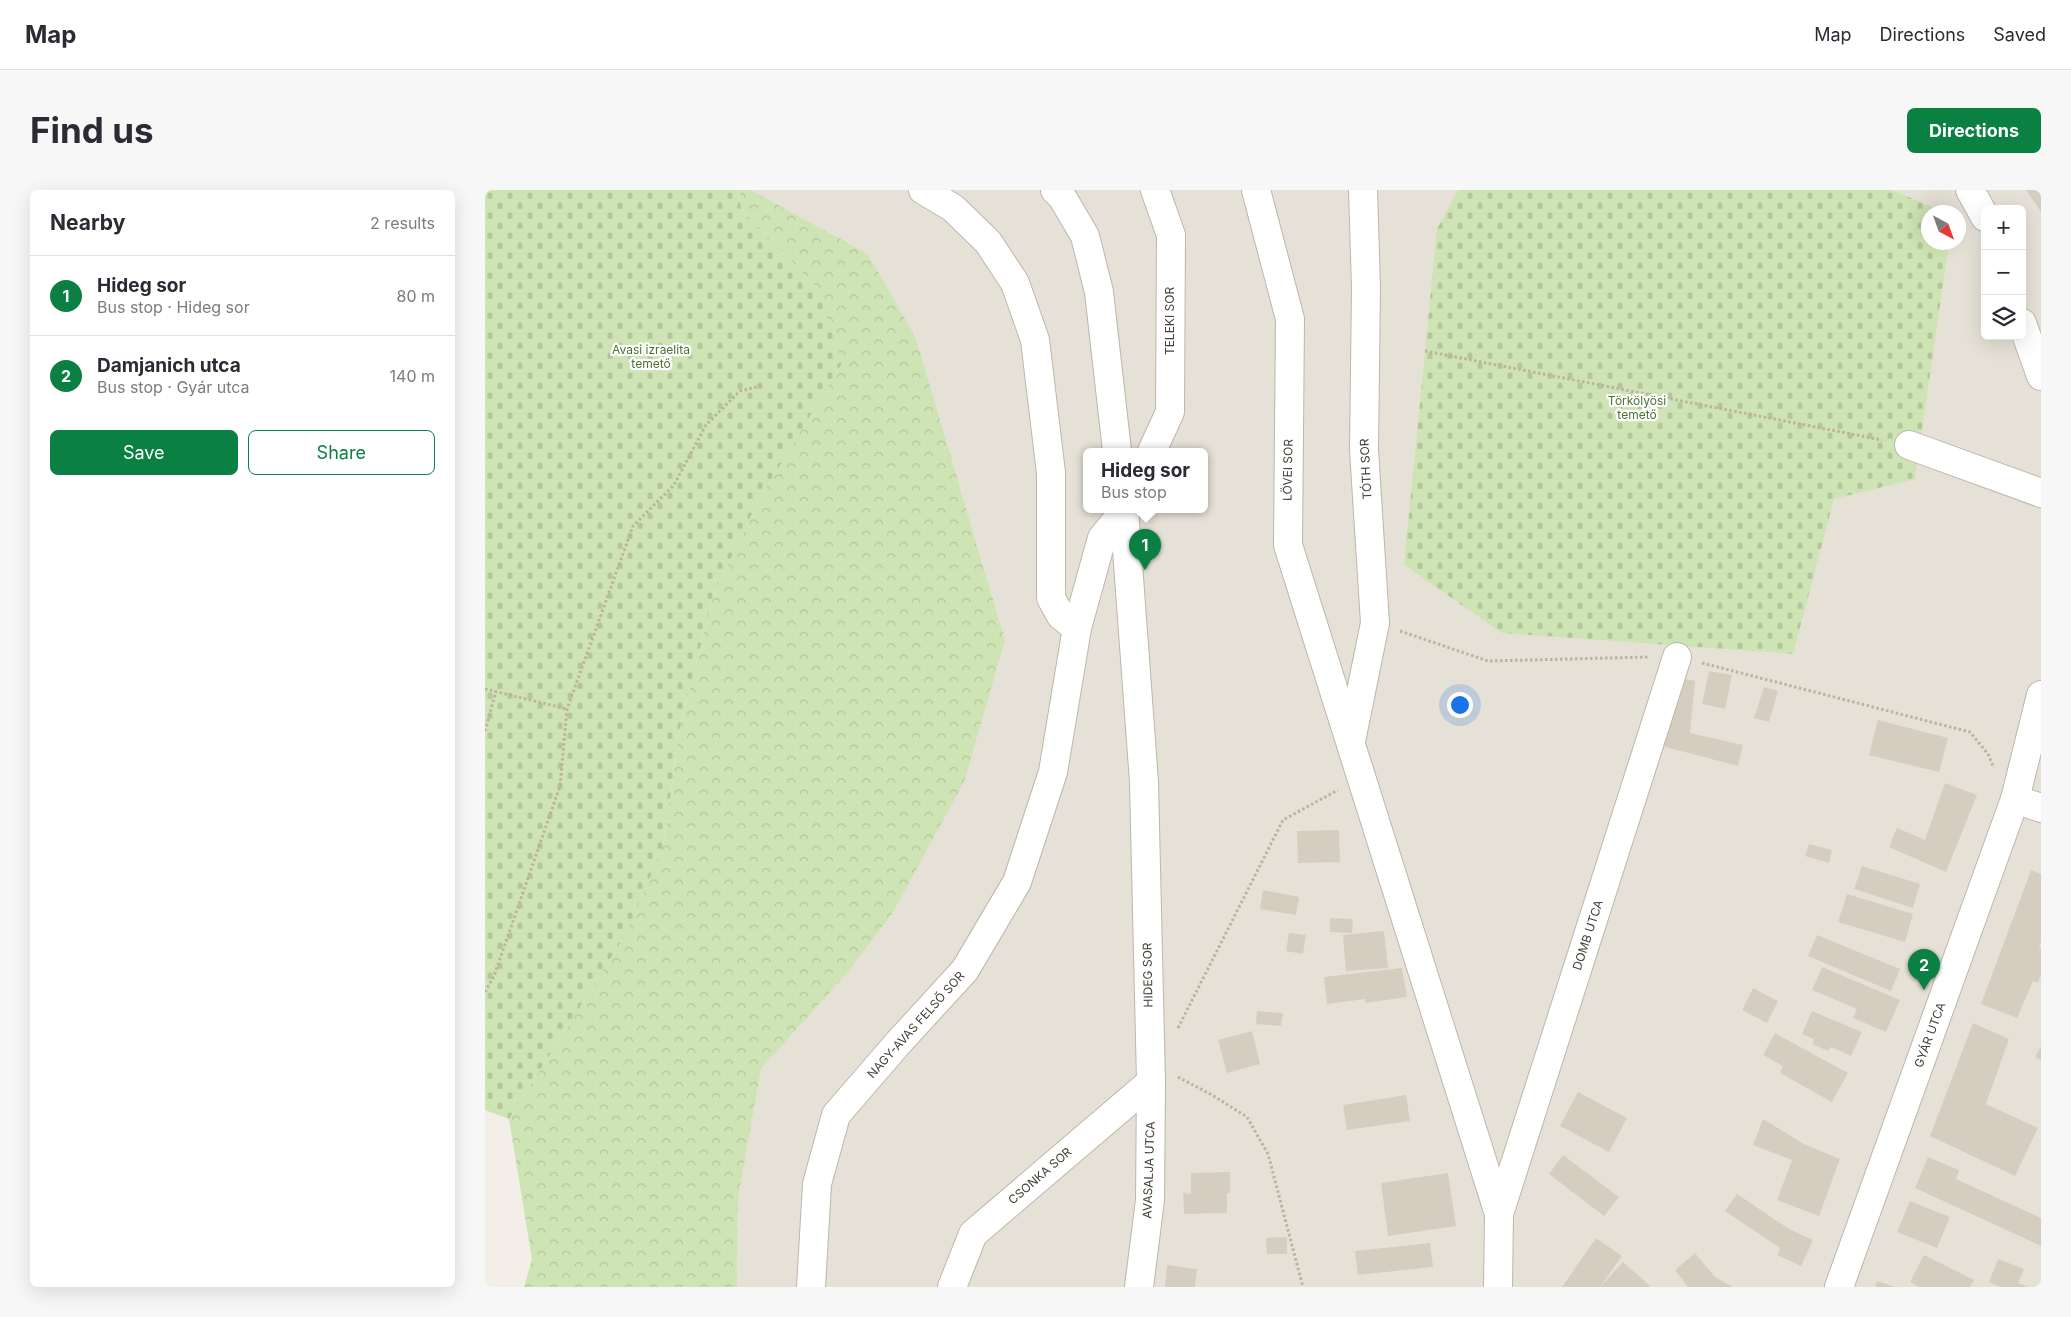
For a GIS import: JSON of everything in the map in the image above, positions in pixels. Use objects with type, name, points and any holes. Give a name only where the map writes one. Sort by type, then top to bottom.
[{"type":"street","points":[[923,190],[953,208],[988,242],[1015,283],[1035,340],[1051,474],[1051,598],[1061,616],[1077,628]]},
{"type":"street","points":[[1055,190],[1062,197],[1085,236],[1099,292],[1117,448]]},
{"type":"street","name":"TELEKI SOR","points":[[1153,448],[1170,412],[1171,235],[1155,190]]},
{"type":"street","name":"LÖVEI SOR","points":[[1256,190],[1290,319],[1288,545],[1350,745]]},
{"type":"street","name":"TÓTH SOR","points":[[1350,745],[1375,623],[1364,450],[1366,288],[1363,190]]},
{"type":"street","points":[[1970,190],[1981,210]]},
{"type":"street","points":[[2026,334],[2041,376]]},
{"type":"street","points":[[1909,445],[2041,493]]},
{"type":"street","name":"NAGY-AVAS FELSŐ SOR","points":[[811,1287],[817,1184],[836,1115],[965,970],[1017,882],[1053,772],[1077,628],[1102,538],[1123,513]]},
{"type":"street","name":"HIDEG SOR","points":[[1125,513],[1144,782],[1151,1082]]},
{"type":"street","name":"DOMB UTCA","points":[[1498,1287],[1499,1214],[1677,657]]},
{"type":"street","name":"GYÁR UTCA","points":[[1839,1287],[2015,799],[2041,694]]},
{"type":"street","name":"DOMB UTCA","points":[[1350,745],[1499,1214]]},
{"type":"street","points":[[2015,799],[2041,808]]},
{"type":"street","name":"CSONKA SOR","points":[[952,1287],[973,1234],[1151,1082]]},
{"type":"street","name":"AVASALJA UTCA","points":[[1139,1287],[1150,1200],[1151,1082]]},
{"type":"path","points":[[1425,351],[1909,445]]},
{"type":"path","points":[[485,992],[495,976],[560,786],[567,709],[633,526],[674,485],[706,426],[740,391],[761,386]]},
{"type":"path","points":[[1375,623],[1488,661],[1677,657],[1971,732],[1988,754],[1999,782],[2015,799]]},
{"type":"path","points":[[485,689],[567,709]]},
{"type":"path","points":[[485,731],[496,691]]},
{"type":"path","points":[[1177,1029],[1283,820],[1361,778]]},
{"type":"path","points":[[1177,1077],[1212,1095],[1247,1117],[1268,1154],[1303,1287]]},
{"type":"shaded area","points":[[751,190],[2041,190],[2041,1287],[737,1287],[738,1200],[761,1069],[848,972],[1005,640],[916,338],[868,254]]},
{"type":"green space","name":"Avasi izraelita temető","points":[[485,190],[739,190],[741,209],[818,289],[842,363],[757,503],[714,594],[681,722],[663,846],[627,932],[509,1119],[485,1110]]},
{"type":"green space","points":[[739,190],[751,190],[868,254],[916,338],[1005,640],[964,782],[893,912],[848,972],[761,1069],[738,1200],[737,1287],[524,1287],[532,1259],[509,1119],[569,1024],[663,846],[681,722],[714,594],[757,503],[818,289],[741,209]]},
{"type":"green space","name":"Törkölyösi temető","points":[[1458,190],[1892,190],[1927,205],[1921,205],[1921,250],[1948,250],[1915,479],[1834,499],[1793,654],[1502,633],[1404,565],[1437,229]]},
{"type":"building","points":[[2026,190],[2041,190],[2041,212]]},
{"type":"building","points":[[1709,671],[1732,675],[1725,709],[1702,704]]},
{"type":"building","points":[[1676,677],[1695,681],[1690,733],[1743,745],[1738,766],[1662,746],[1670,727]]},
{"type":"building","points":[[1764,687],[1778,691],[1769,722],[1754,718]]},
{"type":"building","points":[[1878,720],[1948,738],[1939,772],[1869,755]]},
{"type":"building","points":[[1945,783],[1977,795],[1946,872],[1889,847],[1897,828],[1925,840]]},
{"type":"building","points":[[1339,830],[1340,862],[1298,863],[1297,831]]},
{"type":"building","points":[[1809,844],[1832,850],[1829,863],[1805,856]]},
{"type":"building","points":[[1862,866],[1920,884],[1913,908],[1854,889]]},
{"type":"building","points":[[2031,870],[2041,874],[2041,942],[2039,948],[2041,949],[2041,975],[2038,983],[2033,981],[2017,1018],[1981,1004]]},
{"type":"building","points":[[1263,890],[1299,897],[1296,915],[1260,909]]},
{"type":"building","points":[[1847,894],[1913,914],[1905,942],[1838,922]]},
{"type":"building","points":[[1330,918],[1353,919],[1352,933],[1330,932]]},
{"type":"building","points":[[1384,931],[1388,968],[1346,971],[1343,935]]},
{"type":"building","points":[[1289,933],[1306,935],[1303,954],[1286,951]]},
{"type":"building","points":[[1817,935],[1900,969],[1891,991],[1808,956]]},
{"type":"building","points":[[1822,967],[1900,1000],[1886,1032],[1853,1018],[1857,1009],[1812,990]]},
{"type":"building","points":[[1402,968],[1407,997],[1365,1003],[1365,999],[1327,1004],[1324,977]]},
{"type":"building","points":[[1753,988],[1778,1001],[1767,1023],[1742,1010]]},
{"type":"building","points":[[1257,1011],[1283,1013],[1281,1026],[1256,1024]]},
{"type":"building","points":[[1812,1011],[1862,1032],[1851,1056],[1831,1047],[1828,1051],[1812,1044],[1814,1039],[1802,1034]]},
{"type":"building","points":[[1973,1023],[2009,1039],[1986,1104],[2038,1128],[2015,1176],[1930,1136]]},
{"type":"building","points":[[1252,1031],[1260,1064],[1227,1073],[1218,1040]]},
{"type":"building","points":[[1775,1033],[1848,1073],[1832,1102],[1780,1073],[1783,1066],[1763,1055]]},
{"type":"building","points":[[2041,1046],[2041,1060],[2035,1057]]},
{"type":"building","points":[[1578,1092],[1627,1118],[1609,1152],[1560,1126]]},
{"type":"building","points":[[1406,1095],[1410,1121],[1347,1130],[1343,1105]]},
{"type":"building","points":[[1763,1119],[1804,1144],[1840,1159],[1819,1216],[1777,1200],[1792,1160],[1753,1145]]},
{"type":"building","points":[[1563,1155],[1619,1197],[1604,1216],[1549,1174]]},
{"type":"building","points":[[1928,1157],[1959,1170],[1956,1179],[2041,1218],[2041,1246],[1915,1188]]},
{"type":"building","points":[[1230,1172],[1230,1193],[1227,1193],[1227,1213],[1184,1214],[1183,1193],[1191,1194],[1191,1173]]},
{"type":"building","points":[[1448,1173],[1456,1226],[1388,1236],[1381,1183]]},
{"type":"building","points":[[1737,1194],[1789,1229],[1813,1240],[1801,1266],[1777,1255],[1780,1248],[1725,1211]]},
{"type":"building","points":[[1910,1201],[1950,1217],[1937,1248],[1897,1232]]},
{"type":"building","points":[[1287,1237],[1287,1254],[1267,1254],[1266,1238]]},
{"type":"building","points":[[1596,1238],[1622,1256],[1600,1287],[1562,1287]]},
{"type":"building","points":[[1430,1243],[1433,1267],[1358,1275],[1355,1251]]},
{"type":"building","points":[[1695,1253],[1715,1277],[1733,1287],[1688,1287],[1675,1270]]},
{"type":"building","points":[[1924,1255],[1974,1280],[1970,1287],[1919,1287],[1910,1282]]},
{"type":"building","points":[[1998,1259],[2024,1269],[2018,1283],[2029,1287],[2001,1287],[1989,1282]]},
{"type":"building","points":[[1623,1262],[1650,1286],[1600,1287]]},
{"type":"building","points":[[1167,1265],[1197,1269],[1195,1287],[1165,1287]]},
{"type":"building","points":[[1877,1281],[1895,1287],[1875,1287]]},
{"type":"place","name":"Hideg sor","points":[[1145,570]]},
{"type":"place","name":"Damjanich utca","points":[[1924,990]]}]
